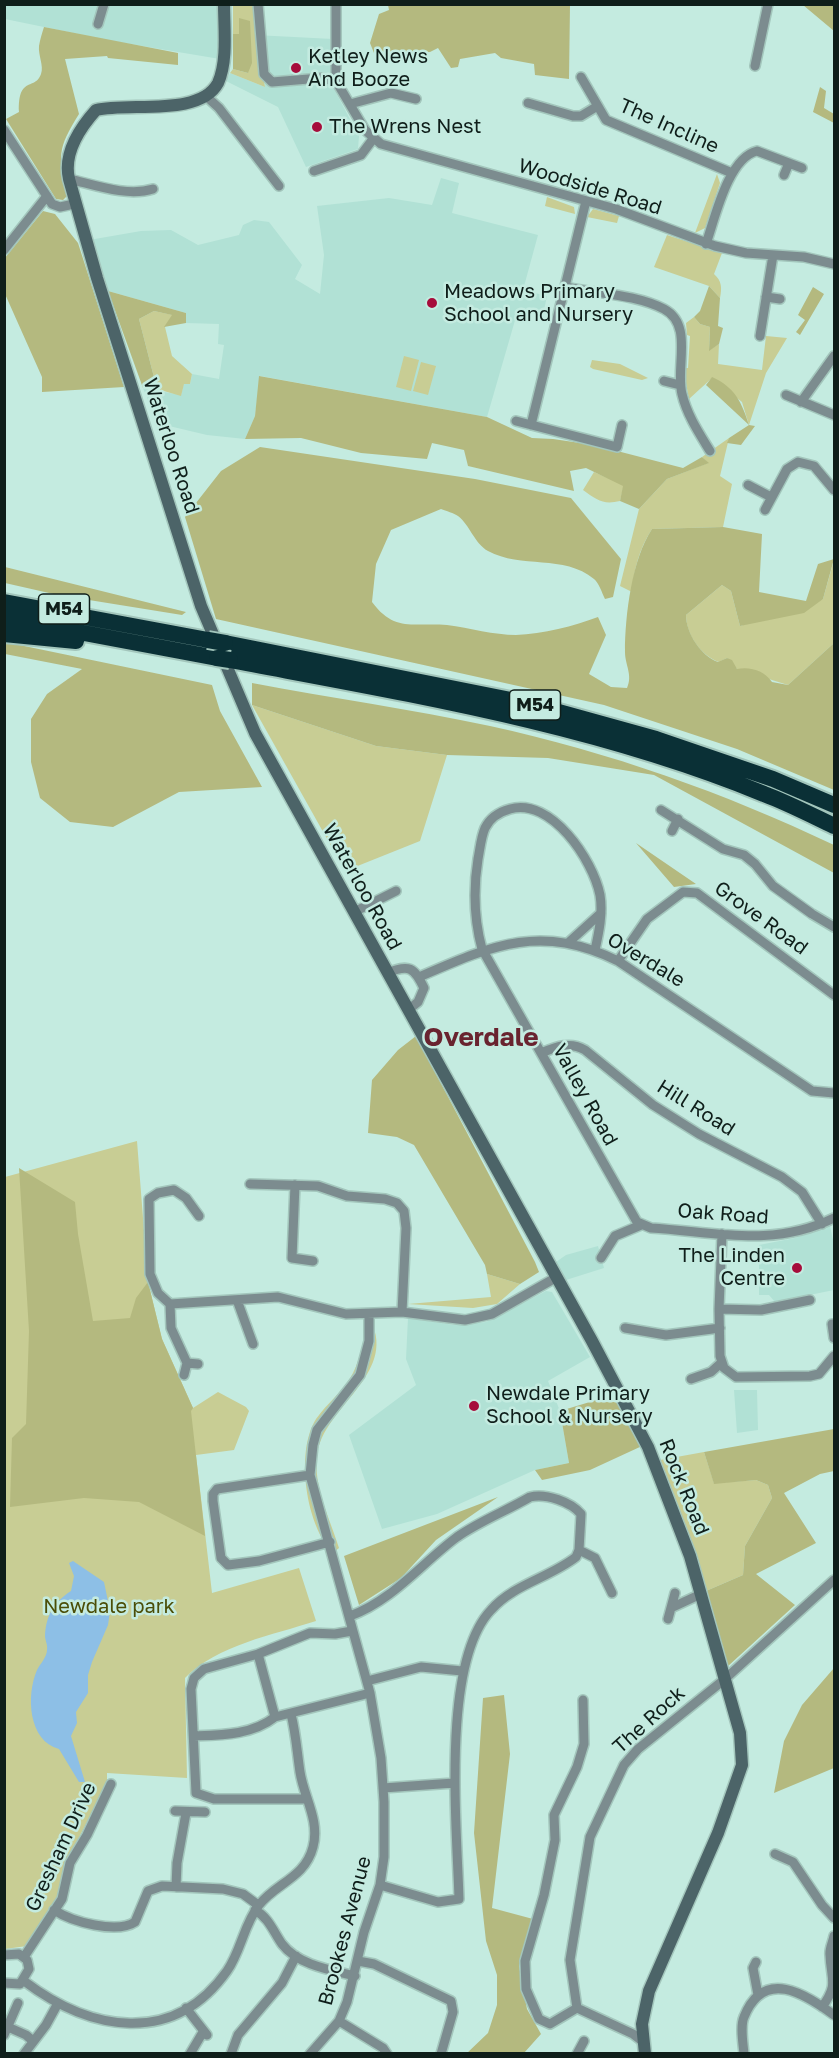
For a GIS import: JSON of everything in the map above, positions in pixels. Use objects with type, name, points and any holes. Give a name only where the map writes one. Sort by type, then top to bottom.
[{"type":"highway","name":"M54","points":[[4,594],[218,651],[527,720],[648,754],[764,794],[834,826]]},
{"type":"highway","name":"M54","points":[[4,602],[123,624]]},
{"type":"highway","name":"M54","points":[[4,618],[218,651],[526,703],[656,739],[773,779],[834,805]]},
{"type":"highway","name":"M54","points":[[4,634],[218,651]]},
{"type":"street","points":[[98,24],[104,4]]},
{"type":"street","points":[[224,4],[223,62],[218,83],[207,97],[219,108],[279,186]]},
{"type":"street","points":[[258,4],[264,74],[272,82],[321,78],[336,81]]},
{"type":"street","points":[[314,171],[361,155],[373,139],[336,81],[336,4]]},
{"type":"street","points":[[755,66],[768,4]]},
{"type":"street","name":"The Incline","points":[[581,77],[596,107],[606,120],[617,127],[732,173]]},
{"type":"street","points":[[350,104],[391,93],[416,99]]},
{"type":"street","name":"Waterloo Road","points":[[207,97],[183,105],[109,107],[96,110],[73,142],[66,168],[74,204],[201,606],[255,732],[387,973]]},
{"type":"street","name":"The Incline","points":[[528,103],[544,102],[581,116],[596,107]]},
{"type":"street","points":[[4,130],[56,207],[74,204]]},
{"type":"street","name":"Woodside Road","points":[[373,139],[387,147],[409,154],[632,214],[706,244],[746,253],[804,257],[834,264]]},
{"type":"street","name":"The Incline","points":[[706,244],[739,160],[757,151],[802,168]]},
{"type":"street","points":[[784,175],[789,163]]},
{"type":"street","points":[[69,179],[119,190],[142,192],[153,189]]},
{"type":"street","points":[[4,250],[47,196]]},
{"type":"street","points":[[531,425],[585,201]]},
{"type":"street","points":[[760,336],[773,255]]},
{"type":"street","points":[[566,287],[641,301],[669,312],[680,326],[680,384],[691,418],[710,451]]},
{"type":"street","points":[[766,297],[780,299]]},
{"type":"street","points":[[801,402],[834,356]]},
{"type":"street","points":[[664,381],[680,384]]},
{"type":"street","points":[[786,395],[834,415]]},
{"type":"street","points":[[516,421],[617,447],[622,424]]},
{"type":"street","points":[[765,510],[787,469],[798,462],[814,466],[834,490]]},
{"type":"street","points":[[747,485],[771,497]]},
{"type":"street","points":[[482,949],[477,929],[474,881],[486,826],[494,816],[504,811],[531,808],[560,825],[587,862],[600,895],[601,913],[595,950]]},
{"type":"street","points":[[661,810],[723,849],[744,855],[755,864],[773,886],[834,927]]},
{"type":"street","points":[[672,831],[678,819]]},
{"type":"street","points":[[354,912],[396,891]]},
{"type":"street","name":"Grove Road","points":[[618,961],[647,918],[683,892],[697,893],[834,995]]},
{"type":"street","points":[[568,943],[601,913]]},
{"type":"street","name":"Overdale","points":[[419,977],[482,949],[526,940],[568,943],[595,950],[618,961],[812,1091],[834,1093]]},
{"type":"street","name":"Valley Road","points":[[482,949],[628,1208],[641,1225]]},
{"type":"street","points":[[387,973],[402,967],[414,970],[419,977],[424,988],[418,1002],[408,1010]]},
{"type":"street","name":"Rock Road","points":[[387,973],[557,1277],[648,1447],[690,1556],[741,1738],[741,1771],[713,1846],[656,1972],[644,2005],[644,2047]]},
{"type":"street","name":"Hill Road","points":[[542,1053],[564,1046],[579,1047],[585,1050],[663,1111],[782,1177],[802,1192],[822,1224]]},
{"type":"street","points":[[250,1184],[318,1186],[353,1197],[390,1200],[400,1206],[406,1217],[402,1312]]},
{"type":"street","points":[[296,1185],[292,1258],[313,1260]]},
{"type":"street","points":[[198,1364],[187,1362],[182,1357],[171,1328],[170,1304],[158,1293],[150,1274],[149,1199],[158,1193],[174,1190],[186,1198],[199,1216]]},
{"type":"street","name":"Oak Road","points":[[641,1225],[759,1238],[780,1236],[822,1224],[834,1218]]},
{"type":"street","points":[[601,1258],[615,1236],[641,1225]]},
{"type":"street","points":[[722,1234],[718,1309],[721,1363],[736,1377],[810,1376],[819,1374],[834,1356]]},
{"type":"street","points":[[170,1304],[278,1297],[346,1314],[402,1312],[465,1320],[492,1314],[557,1277]]},
{"type":"street","points":[[237,1300],[253,1344]]},
{"type":"street","points":[[718,1309],[761,1310],[810,1300]]},
{"type":"street","points":[[330,1542],[259,1561],[228,1565],[221,1558],[213,1494],[217,1489],[310,1475],[317,1430],[360,1375],[369,1341],[369,1314]]},
{"type":"street","points":[[834,1324],[832,1324],[834,1338]]},
{"type":"street","points":[[625,1328],[666,1335],[720,1328]]},
{"type":"street","points":[[248,1332],[258,1329]]},
{"type":"street","points":[[184,1375],[187,1362]]},
{"type":"street","points":[[691,1379],[711,1372],[721,1363]]},
{"type":"street","name":"Brookes Avenue","points":[[310,1475],[370,1693],[381,1758],[386,1832],[380,1884],[364,1932],[355,1976],[339,2021],[310,2054]]},
{"type":"street","points":[[350,1616],[399,1586],[457,1538],[530,1497],[542,1497],[561,1502],[578,1511],[581,1519],[579,1550],[568,1563],[522,1586],[490,1610],[480,1623],[462,1671],[454,1783],[459,1899],[438,1902],[380,1884]]},
{"type":"street","points":[[579,1550],[595,1558],[612,1593]]},
{"type":"street","name":"The Rock","points":[[577,2008],[570,1960],[590,1837],[624,1765],[638,1749],[724,1679],[834,1580]]},
{"type":"street","points":[[668,1619],[675,1593]]},
{"type":"street","points":[[673,1607],[701,1594]]},
{"type":"street","points":[[307,1799],[293,1801],[201,1797],[196,1793],[191,1689],[194,1678],[204,1670],[258,1654],[310,1633],[334,1634],[352,1631]]},
{"type":"street","points":[[258,1654],[275,1717]]},
{"type":"street","points":[[367,1681],[421,1667],[462,1671]]},
{"type":"street","points":[[194,1736],[246,1731],[266,1725],[275,1717],[370,1693]]},
{"type":"street","points":[[583,1700],[584,1744],[577,1767],[554,1815],[555,1840],[544,1894],[525,1961],[526,1989],[539,2019],[550,2025],[577,2008],[633,2034],[644,2047]]},
{"type":"street","points":[[24,1981],[57,2004],[90,2018],[119,2023],[150,2021],[186,2008],[209,1992],[230,1968],[257,1908],[295,1878],[309,1857],[315,1827],[307,1799],[291,1714]]},
{"type":"street","points":[[382,1788],[454,1783]]},
{"type":"street","name":"Gresham Drive","points":[[24,1957],[54,1910],[66,1886],[70,1863],[87,1835],[111,1784]]},
{"type":"street","points":[[175,1811],[205,1812]]},
{"type":"street","points":[[176,1887],[177,1863],[186,1813]]},
{"type":"street","points":[[775,1854],[793,1862],[822,1905],[834,1918]]},
{"type":"street","points":[[54,1910],[67,1919],[120,1929],[135,1922],[148,1891],[162,1886],[232,1890],[243,1894],[257,1908],[281,1943],[296,1956],[327,1970],[355,1976]]},
{"type":"street","points":[[822,2007],[833,1992],[834,1972],[829,1954],[834,1936]]},
{"type":"street","points":[[4,1955],[12,1953],[24,1957],[29,1969],[24,1981],[15,1986],[4,1983]]},
{"type":"street","points":[[231,2054],[238,2035],[282,1983],[296,1956]]},
{"type":"street","points":[[358,1962],[374,1964],[452,2001],[453,2012],[441,2054]]},
{"type":"street","points":[[756,1962],[753,1968],[758,1995]]},
{"type":"street","points":[[744,2054],[743,2018],[758,1995],[776,1988],[802,1992],[834,2015]]},
{"type":"street","points":[[18,2003],[6,2031],[26,2035],[33,2041]]},
{"type":"street","points":[[24,2054],[57,2004]]},
{"type":"street","points":[[186,2008],[205,2033],[190,2054]]},
{"type":"street","points":[[339,2021],[387,2054]]},
{"type":"street","points":[[580,2053],[584,2042]]},
{"type":"shaded area","points":[[5,5],[221,5],[220,59],[112,41],[5,19]]},
{"type":"shaded area","points":[[255,35],[333,39],[334,89],[359,136],[358,149],[306,167],[278,107],[226,81],[230,73],[265,87]]},
{"type":"shaded area","points":[[441,178],[459,183],[452,213],[538,235],[523,290],[547,296],[543,315],[518,310],[487,417],[260,376],[255,416],[245,439],[207,435],[169,426],[160,429],[143,388],[181,395],[184,383],[190,384],[192,374],[219,379],[224,345],[218,344],[219,324],[186,323],[186,313],[108,291],[89,240],[141,231],[171,230],[198,245],[239,235],[243,225],[254,220],[269,222],[302,265],[295,279],[320,294],[324,255],[317,206],[389,198],[432,205]]},
{"type":"shaded area","name":"The Linden Centre","points":[[830,1226],[834,1245],[834,1290],[775,1302],[769,1295],[759,1295],[759,1245],[795,1238]]},
{"type":"shaded area","points":[[598,1246],[604,1268],[566,1280],[556,1262],[566,1255]]},
{"type":"shaded area","name":"Newdale Primary School & Nursery","points":[[546,1291],[552,1292],[590,1357],[548,1381],[560,1411],[569,1463],[535,1470],[437,1514],[382,1529],[349,1435],[416,1385],[406,1359],[408,1318],[454,1325],[486,1322]]},
{"type":"shaded area","points":[[734,1390],[757,1390],[758,1430],[737,1433]]},
{"type":"shaded area","points":[[73,1561],[104,1582],[110,1611],[108,1625],[88,1675],[88,1693],[76,1712],[77,1723],[71,1736],[85,1782],[79,1782],[59,1749],[41,1737],[32,1716],[31,1704],[31,1692],[37,1670],[47,1653],[45,1636],[49,1615],[60,1600],[71,1591],[74,1576],[69,1563]]},
{"type":"green space","points":[[233,5],[254,5],[255,35],[265,87],[230,73],[233,69],[248,73],[249,21],[239,35],[233,34]]},
{"type":"green space","points":[[388,5],[570,5],[569,79],[535,75],[534,64],[501,58],[495,53],[460,59],[458,67],[451,68],[438,48],[430,52],[379,55],[374,53],[370,43],[379,14],[389,10]]},
{"type":"green space","points":[[803,5],[834,5],[834,31]]},
{"type":"green space","points":[[239,18],[250,21],[252,63],[248,73],[233,69],[233,34],[239,34]]},
{"type":"green space","points":[[44,27],[178,53],[178,65],[108,58],[107,56],[65,59],[79,114],[61,153],[67,196],[63,200],[56,199],[6,119],[19,112],[21,93],[41,74],[39,46]]},
{"type":"green space","points":[[820,87],[826,91],[824,108],[834,114],[834,123],[813,112]]},
{"type":"green space","points":[[717,174],[720,183],[705,228],[695,233]]},
{"type":"green space","points":[[547,197],[574,207],[575,214],[545,206]]},
{"type":"green space","points":[[593,209],[619,216],[617,223],[587,217]]},
{"type":"green space","points":[[43,211],[55,214],[78,243],[124,387],[42,392],[42,377],[5,294],[4,259]]},
{"type":"green space","points":[[667,235],[722,253],[714,274],[721,285],[720,298],[709,286],[654,267]]},
{"type":"green space","points":[[709,286],[720,298],[718,326],[723,328],[719,344],[709,351],[710,327],[700,324],[694,317],[700,311]]},
{"type":"green space","points":[[813,287],[824,294],[800,335],[796,332],[805,320],[798,315]]},
{"type":"green space","points":[[108,291],[186,313],[186,323],[164,327],[172,315],[154,311],[139,319],[157,389],[143,388]]},
{"type":"green space","points":[[154,311],[173,315],[165,327],[172,356],[192,374],[190,384],[184,384],[181,396],[157,389],[139,319]]},
{"type":"green space","points":[[694,317],[700,324],[710,327],[709,350],[719,344],[718,364],[762,370],[766,336],[787,338],[766,373],[749,425],[742,402],[712,378],[689,399],[683,368],[688,368],[690,336],[687,335],[686,323]]},
{"type":"green space","points":[[404,356],[419,360],[411,391],[396,387]]},
{"type":"green space","points":[[592,360],[620,364],[648,378],[642,380],[593,369],[590,367]]},
{"type":"green space","points":[[421,362],[436,366],[428,395],[413,391]]},
{"type":"green space","points":[[259,376],[487,417],[532,438],[594,445],[683,468],[702,457],[709,463],[667,479],[639,509],[620,501],[623,486],[586,468],[570,471],[574,491],[468,466],[464,450],[432,443],[427,459],[361,453],[301,438],[245,439],[255,416]]},
{"type":"green space","points":[[712,377],[737,396],[749,425],[706,385]]},
{"type":"green space","points":[[749,425],[755,426],[741,445],[727,443],[729,438]]},
{"type":"green space","points":[[729,438],[720,476],[732,484],[723,527],[652,529],[638,559],[632,592],[620,586],[639,509],[667,479],[708,463],[702,457]]},
{"type":"green space","points":[[260,447],[475,479],[571,498],[621,559],[613,597],[605,599],[594,579],[582,571],[556,564],[514,559],[488,551],[483,548],[458,516],[441,509],[391,530],[376,564],[372,602],[380,612],[397,622],[415,625],[447,625],[508,635],[547,631],[598,617],[606,635],[589,674],[611,687],[627,688],[629,683],[625,657],[628,605],[639,556],[652,529],[723,527],[762,534],[759,592],[806,601],[818,564],[834,559],[823,599],[804,613],[740,626],[731,591],[722,585],[686,615],[692,636],[706,655],[718,662],[727,658],[732,660],[737,669],[757,670],[772,682],[788,685],[834,643],[834,790],[737,749],[604,705],[216,619],[185,517],[221,471]]},
{"type":"green space","points":[[594,472],[624,485],[620,501],[600,501],[583,490]]},
{"type":"green space","points":[[834,560],[834,643],[788,685],[737,669],[727,658],[719,662],[712,659],[701,650],[692,637],[686,615],[722,585],[731,591],[740,626],[823,599]]},
{"type":"green space","points":[[5,567],[186,612],[182,615],[58,595],[5,583]]},
{"type":"green space","points":[[5,642],[212,685],[220,711],[262,787],[179,792],[113,827],[70,822],[40,798],[31,762],[31,719],[47,694],[82,669],[5,654]]},
{"type":"green space","points":[[252,683],[490,726],[622,761],[709,791],[834,845],[834,873],[654,775],[548,758],[447,755],[376,746],[252,705]]},
{"type":"green space","points":[[252,705],[376,746],[447,755],[420,841],[345,871]]},
{"type":"green space","points":[[636,843],[696,884],[674,887]]},
{"type":"green space","points":[[416,1036],[535,1262],[539,1272],[520,1284],[487,1274],[485,1265],[414,1145],[397,1137],[368,1133],[372,1080],[398,1050]]},
{"type":"green space","name":"Newdale park","points":[[137,1141],[148,1282],[162,1339],[193,1408],[218,1392],[246,1407],[249,1411],[234,1450],[196,1455],[212,1593],[299,1568],[316,1621],[229,1649],[213,1657],[185,1678],[187,1778],[107,1773],[107,1784],[66,1862],[58,1897],[27,1946],[5,1949],[5,1177]]},
{"type":"green space","points":[[19,1168],[75,1202],[78,1234],[93,1321],[130,1318],[136,1298],[148,1282],[162,1339],[193,1408],[191,1411],[205,1536],[139,1502],[84,1498],[10,1507],[12,1438],[26,1424],[29,1331]]},
{"type":"green space","points":[[487,1274],[520,1284],[497,1304],[473,1308],[408,1304],[491,1297]]},
{"type":"green space","points":[[371,1321],[376,1340],[374,1358],[367,1374],[322,1438],[317,1455],[317,1479],[339,1548],[333,1553],[316,1525],[310,1507],[306,1488],[306,1450],[316,1419],[345,1386],[353,1373]]},
{"type":"green space","points":[[613,1395],[642,1446],[590,1470],[542,1480],[535,1470],[569,1463],[560,1411]]},
{"type":"green space","points":[[834,1429],[834,1471],[820,1474],[784,1493],[816,1543],[756,1574],[795,1605],[727,1667],[706,1591],[743,1575],[745,1546],[772,1498],[768,1485],[756,1480],[714,1484],[704,1452]]},
{"type":"green space","points":[[704,1452],[714,1483],[756,1480],[768,1485],[772,1498],[745,1546],[743,1575],[706,1591],[660,1460]]},
{"type":"green space","points":[[498,1497],[436,1540],[401,1578],[359,1605],[344,1556]]},
{"type":"green space","points":[[834,1668],[834,1768],[774,1793],[784,1741],[802,1705]]},
{"type":"green space","points":[[504,1695],[510,1754],[492,1908],[533,1919],[519,1966],[527,2009],[541,2034],[524,2053],[466,2054],[488,2033],[497,2005],[497,1975],[486,1941],[474,1833],[483,1698]]},
{"type":"place","name":"Ketley News And Booze","points":[[296,68]]},
{"type":"place","name":"The Wrens Nest","points":[[317,127]]},
{"type":"place","name":"Meadows Primary School and Nursery","points":[[432,303]]},
{"type":"place","name":"The Linden Centre","points":[[797,1268]]},
{"type":"place","name":"Newdale Primary School & Nursery","points":[[474,1406]]},
{"type":"district","name":"Overdale","points":[[481,1038]]}]
